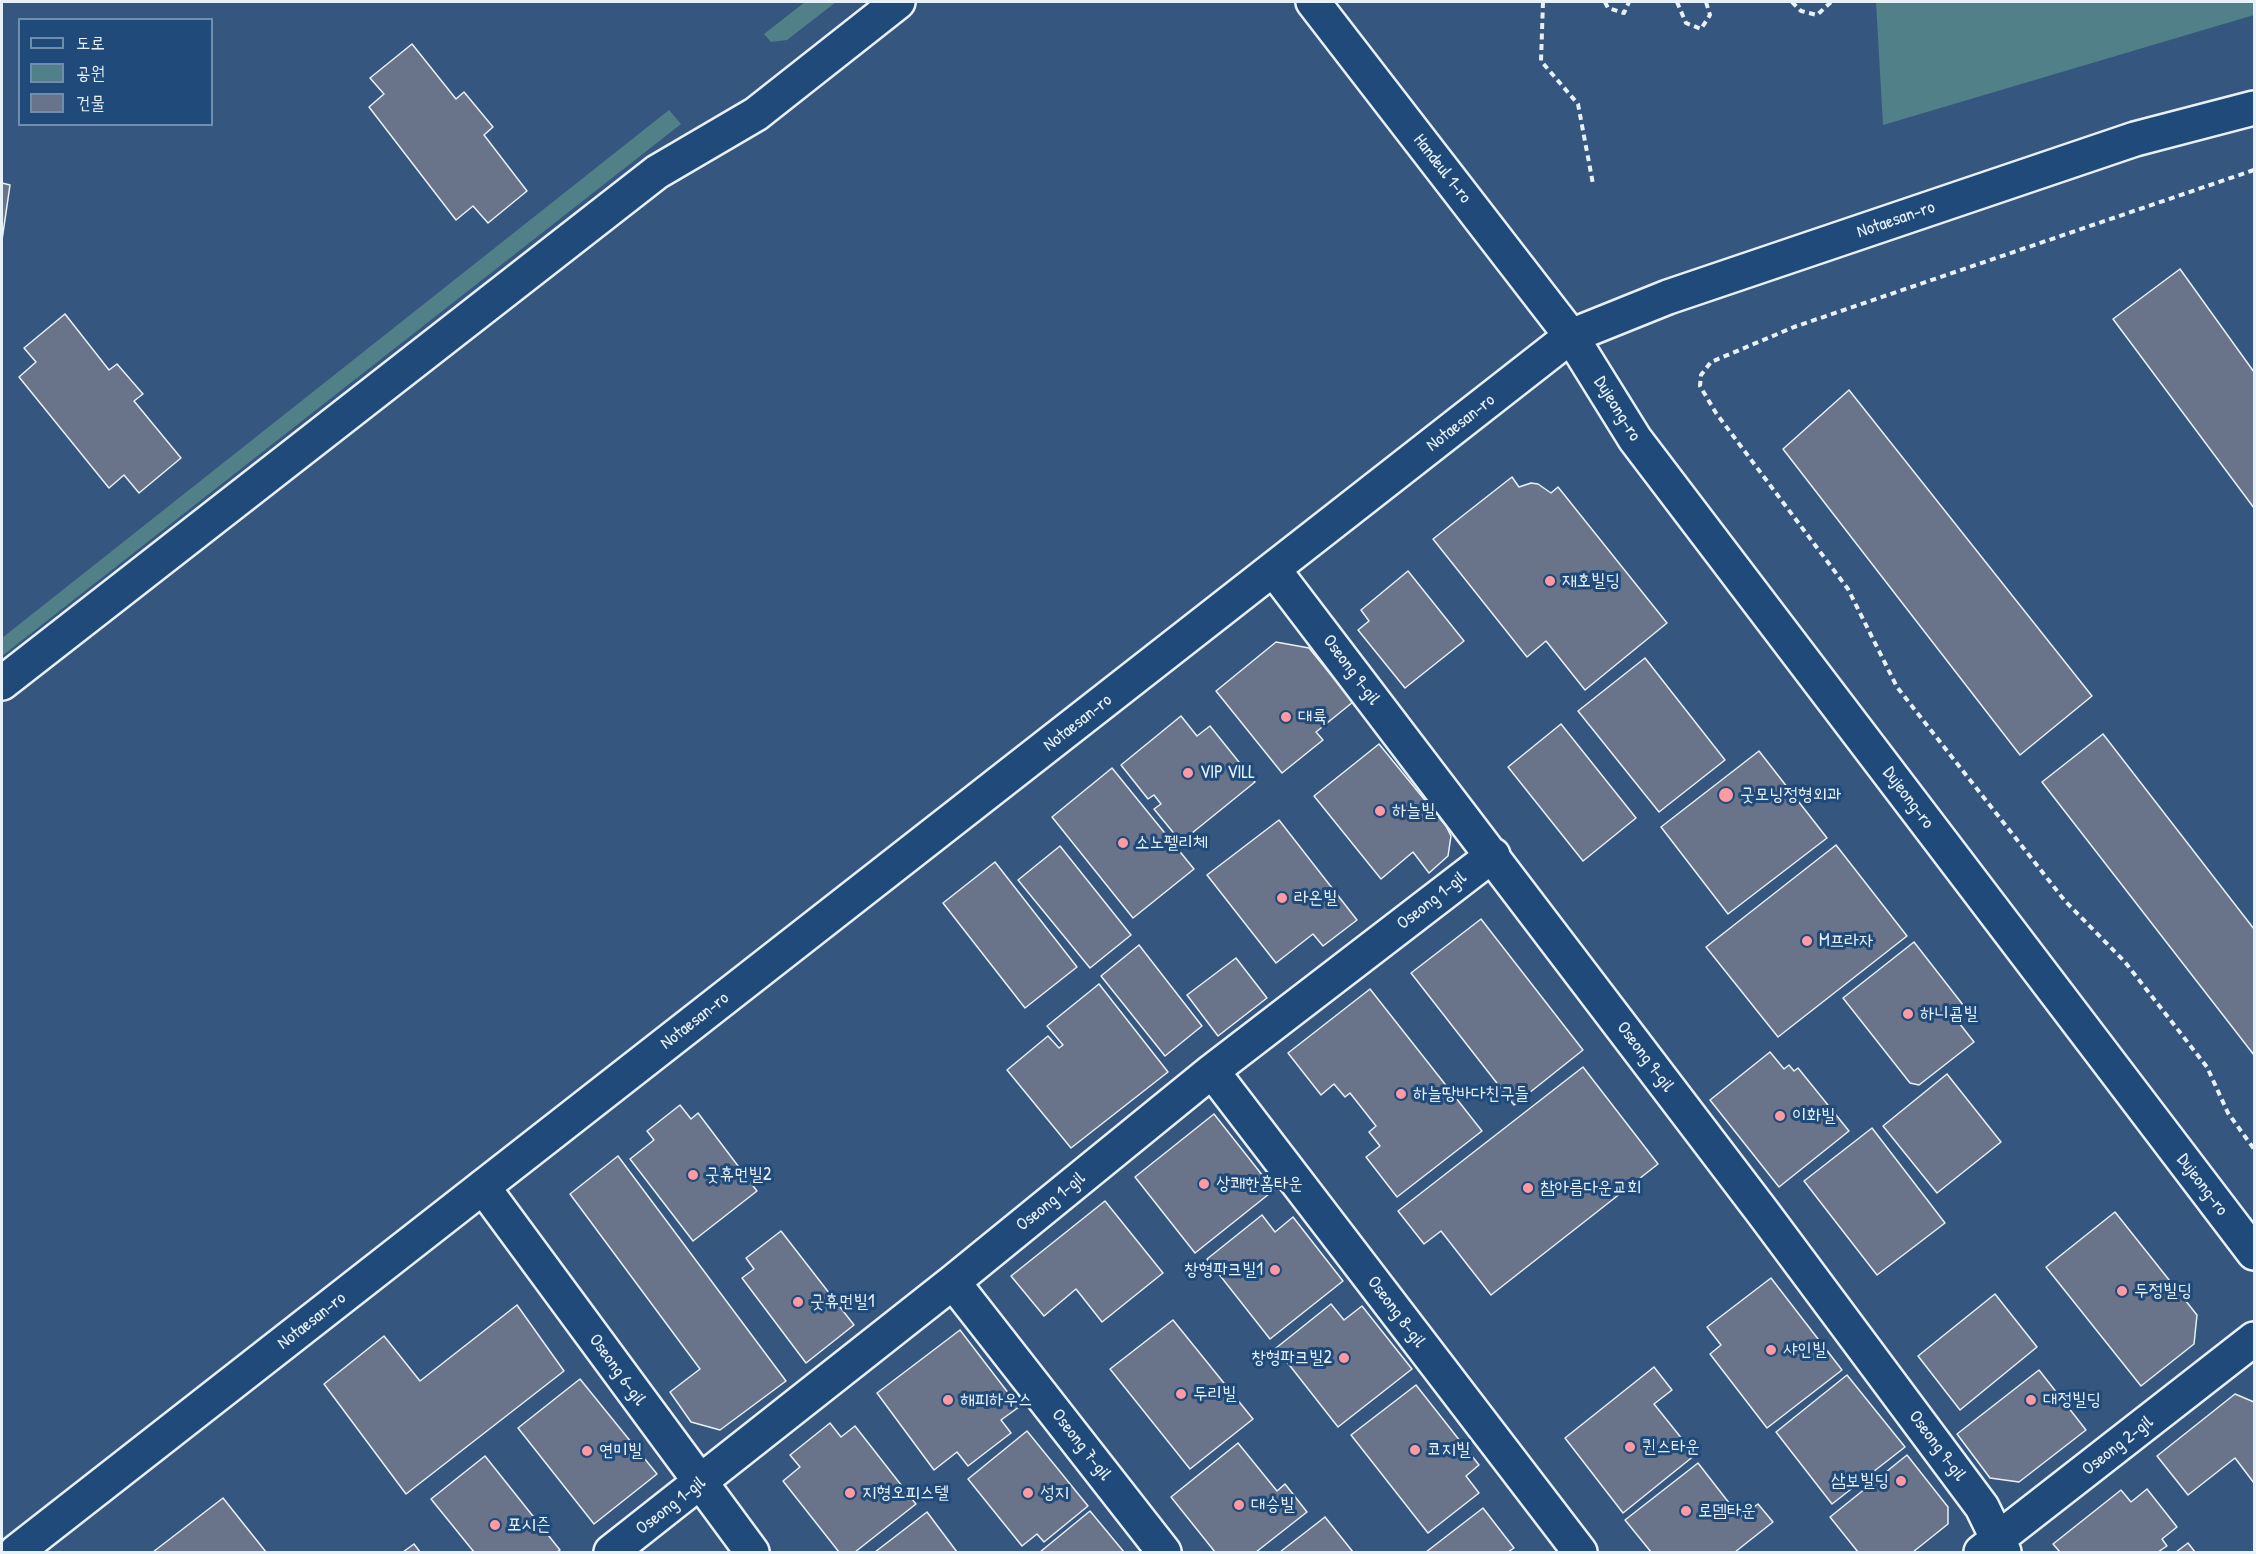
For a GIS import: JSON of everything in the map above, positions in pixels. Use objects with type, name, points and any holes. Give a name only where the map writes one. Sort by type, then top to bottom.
[{"type":"street","points":[[2,683],[657,172],[756,114],[898,2]]},
{"type":"street","name":"Handeul 1-ro","points":[[1313,2],[1571,336]]},
{"type":"street","name":"Notaesan-ro","points":[[16,1552],[1571,336],[1668,297],[2135,139],[2254,108]]},
{"type":"street","name":"Dujeong-ro","points":[[1571,336],[1635,439],[2254,1253]]},
{"type":"street","name":"Oseong 9-gil","points":[[1274,570],[1493,855],[1982,1507],[1994,1548]]},
{"type":"street","name":"Oseong 1-gil","points":[[611,1552],[953,1282],[1212,1071],[1493,855]]},
{"type":"street","name":"Oseong 8-gil","points":[[1212,1071],[1581,1552]]},
{"type":"street","name":"Oseong 6-gil","points":[[483,1187],[752,1552]]},
{"type":"street","name":"Oseong 7-gil","points":[[953,1282],[1164,1552]]},
{"type":"street","name":"Oseong 2-gil","points":[[1994,1548],[2254,1339]]},
{"type":"path","points":[[1543,2],[1541,61],[1578,104],[1593,184]]},
{"type":"path","points":[[1605,2],[1608,8],[1624,13],[1629,2]]},
{"type":"path","points":[[1677,2],[1686,23],[1701,29],[1710,15],[1706,2]]},
{"type":"path","points":[[1792,2],[1801,11],[1817,15],[1831,2]]},
{"type":"path","points":[[2254,170],[1794,327],[1712,362],[1701,375],[1700,386],[1716,413],[1848,589],[1897,687],[2065,902],[2125,962],[2207,1067],[2228,1113],[2254,1149]]},
{"type":"green space","points":[[805,2],[836,2],[787,40],[771,42],[764,34]]},
{"type":"green space","points":[[1876,2],[2254,2],[2254,15],[1883,125]]},
{"type":"green space","points":[[669,110],[681,124],[2,656],[2,638]]},
{"type":"building","points":[[412,44],[456,99],[464,92],[493,127],[484,135],[527,191],[488,223],[473,206],[456,220],[369,107],[384,94],[370,78]]},
{"type":"building","points":[[2,183],[10,185],[2,240]]},
{"type":"building","points":[[2180,269],[2254,372],[2254,508],[2113,319]]},
{"type":"building","points":[[65,314],[109,370],[117,364],[143,394],[134,401],[181,458],[139,493],[124,475],[109,488],[19,377],[36,362],[24,348]]},
{"type":"building","points":[[1849,390],[2092,696],[2020,755],[1783,449]]},
{"type":"building","name":"재호빌딩","points":[[1512,477],[1519,487],[1531,483],[1538,484],[1551,493],[1558,487],[1667,623],[1585,690],[1546,641],[1527,657],[1433,539]]},
{"type":"building","points":[[1408,571],[1464,641],[1405,688],[1358,630],[1369,621],[1361,610]]},
{"type":"building","name":"대륙","points":[[1276,642],[1309,648],[1353,702],[1316,732],[1323,740],[1282,773],[1216,691]]},
{"type":"building","points":[[1645,658],[1725,760],[1659,812],[1578,711]]},
{"type":"building","name":"VIP VILL","points":[[1181,716],[1197,736],[1210,726],[1255,782],[1181,842],[1154,809],[1161,804],[1154,795],[1148,799],[1121,765]]},
{"type":"building","points":[[1561,724],[1636,818],[1583,861],[1508,767]]},
{"type":"building","points":[[2103,734],[2254,929],[2254,1055],[2042,782]]},
{"type":"building","name":"하늘빌","points":[[1379,744],[1446,826],[1451,836],[1448,856],[1429,873],[1413,852],[1381,879],[1314,796]]},
{"type":"building","points":[[1759,751],[1827,838],[1728,914],[1661,827]]},
{"type":"building","name":"소노펠리체","points":[[1112,768],[1194,869],[1133,918],[1052,817]]},
{"type":"building","name":"라온빌","points":[[1279,820],[1357,920],[1323,946],[1313,934],[1276,963],[1207,875]]},
{"type":"building","name":"M프라자","points":[[1836,845],[1907,936],[1778,1037],[1706,947]]},
{"type":"building","points":[[1060,846],[1131,935],[1090,968],[1018,880]]},
{"type":"building","points":[[995,862],[1077,967],[1025,1008],[943,903]]},
{"type":"building","points":[[1481,919],[1583,1050],[1514,1105],[1411,973]]},
{"type":"building","name":"하니콤빌","points":[[1914,942],[1967,1010],[1956,1019],[1974,1042],[1919,1085],[1910,1083],[1843,998]]},
{"type":"building","points":[[1139,945],[1202,1026],[1165,1056],[1101,976]]},
{"type":"building","points":[[1236,958],[1267,998],[1218,1036],[1187,995]]},
{"type":"building","points":[[1099,984],[1168,1072],[1071,1148],[1007,1070],[1048,1036],[1059,1048],[1063,1045],[1047,1026]]},
{"type":"building","name":"하늘땅바다친구들","points":[[1370,989],[1482,1131],[1397,1197],[1366,1157],[1380,1146],[1369,1132],[1376,1126],[1350,1093],[1345,1097],[1334,1084],[1321,1095],[1288,1053]]},
{"type":"building","name":"이화빌","points":[[1770,1052],[1784,1069],[1789,1065],[1794,1071],[1798,1068],[1849,1131],[1779,1187],[1710,1100]]},
{"type":"building","name":"참아름다운교회","points":[[1583,1067],[1658,1164],[1491,1295],[1441,1231],[1424,1244],[1398,1211]]},
{"type":"building","points":[[1947,1074],[2001,1142],[1937,1193],[1883,1126]]},
{"type":"building","name":"굿휴먼빌2","points":[[680,1105],[691,1119],[698,1113],[757,1191],[693,1241],[630,1159],[654,1140],[647,1131]]},
{"type":"building","name":"상쾌한홈타운","points":[[1214,1114],[1274,1190],[1195,1253],[1135,1177]]},
{"type":"building","points":[[1872,1128],[1945,1223],[1877,1275],[1804,1181]]},
{"type":"building","points":[[618,1156],[786,1381],[720,1430],[691,1422],[670,1392],[700,1369],[570,1194]]},
{"type":"building","points":[[1105,1201],[1163,1273],[1102,1322],[1076,1289],[1044,1316],[1011,1276]]},
{"type":"building","name":"두정빌딩","points":[[2115,1212],[2197,1315],[2194,1344],[2141,1386],[2046,1267]]},
{"type":"building","name":"창형파크빌1","points":[[1262,1215],[1275,1232],[1293,1217],[1343,1281],[1270,1339],[1207,1259]]},
{"type":"building","name":"굿휴먼빌1","points":[[781,1231],[854,1325],[806,1363],[742,1278],[754,1269],[746,1258]]},
{"type":"building","name":"샤인빌","points":[[1771,1278],[1842,1370],[1767,1428],[1710,1354],[1721,1345],[1707,1327]]},
{"type":"building","points":[[1995,1294],[2037,1347],[1960,1410],[1918,1356]]},
{"type":"building","name":"창형파크빌2","points":[[1331,1304],[1344,1320],[1362,1306],[1412,1369],[1338,1427],[1276,1348]]},
{"type":"building","points":[[517,1305],[564,1371],[406,1494],[324,1384],[384,1336],[420,1381]]},
{"type":"building","name":"두리빌","points":[[1173,1320],[1253,1419],[1190,1469],[1110,1369]]},
{"type":"building","name":"해피하우스","points":[[960,1330],[1019,1407],[1001,1420],[1011,1433],[968,1466],[957,1452],[934,1470],[877,1393]]},
{"type":"building","name":"퀸스타운","points":[[1654,1367],[1672,1390],[1654,1404],[1695,1455],[1623,1513],[1565,1438]]},
{"type":"building","name":"대정빌딩","points":[[2039,1370],[2086,1430],[2019,1482],[1990,1478],[1957,1434]]},
{"type":"building","points":[[1847,1375],[1905,1447],[1832,1504],[1776,1432]]},
{"type":"building","name":"연미빌","points":[[580,1379],[657,1474],[594,1524],[518,1428]]},
{"type":"building","name":"코지빌","points":[[1416,1385],[1479,1465],[1466,1476],[1479,1493],[1428,1533],[1351,1435]]},
{"type":"building","points":[[2235,1394],[2254,1402],[2254,1483],[2235,1458],[2188,1495],[2157,1456]]},
{"type":"building","name":"지형오피스텔","points":[[830,1423],[841,1437],[855,1426],[916,1504],[855,1552],[839,1552],[783,1481],[800,1467],[790,1455]]},
{"type":"building","name":"성지","points":[[1027,1431],[1088,1506],[1044,1542],[1037,1534],[1022,1546],[968,1479]]},
{"type":"building","name":"대승빌","points":[[1238,1443],[1277,1491],[1285,1484],[1307,1512],[1256,1552],[1215,1552],[1171,1497]]},
{"type":"building","name":"삼보빌딩","points":[[1907,1455],[1948,1507],[1948,1524],[1913,1552],[1858,1552],[1830,1517]]},
{"type":"building","name":"포시즌","points":[[485,1456],[560,1550],[557,1552],[474,1552],[431,1499]]},
{"type":"building","name":"로뎀타운","points":[[1698,1463],[1740,1517],[1758,1504],[1773,1522],[1735,1552],[1651,1552],[1625,1520]]},
{"type":"building","points":[[2147,1489],[2177,1527],[2162,1539],[2167,1546],[2158,1552],[2060,1552],[2053,1544],[2121,1490],[2131,1502]]},
{"type":"building","points":[[223,1498],[266,1552],[153,1552]]},
{"type":"building","points":[[1483,1508],[1514,1548],[1508,1552],[1426,1552]]},
{"type":"building","points":[[1090,1511],[1124,1552],[1040,1552]]},
{"type":"building","points":[[927,1512],[957,1552],[875,1552]]},
{"type":"building","points":[[1325,1517],[1353,1552],[1280,1552]]},
{"type":"building","points":[[2188,1543],[2195,1552],[2176,1552]]},
{"type":"building","points":[[414,1544],[420,1552],[403,1552]]},
{"type":"place","name":"재호빌딩","points":[[1550,581]]},
{"type":"place","name":"대륙","points":[[1286,717]]},
{"type":"place","name":"VIP VILL","points":[[1188,773]]},
{"type":"place","name":"굿모닝정형외과","points":[[1726,795]]},
{"type":"place","name":"하늘빌","points":[[1380,811]]},
{"type":"place","name":"소노펠리체","points":[[1123,843]]},
{"type":"place","name":"라온빌","points":[[1282,898]]},
{"type":"place","name":"M프라자","points":[[1807,941]]},
{"type":"place","name":"하니콤빌","points":[[1908,1014]]},
{"type":"place","name":"하늘땅바다친구들","points":[[1401,1094]]},
{"type":"place","name":"이화빌","points":[[1780,1116]]},
{"type":"place","name":"굿휴먼빌2","points":[[693,1175]]},
{"type":"place","name":"상쾌한홈타운","points":[[1204,1184]]},
{"type":"place","name":"참아름다운교회","points":[[1528,1188]]},
{"type":"place","name":"창형파크빌1","points":[[1275,1270]]},
{"type":"place","name":"두정빌딩","points":[[2122,1291]]},
{"type":"place","name":"굿휴먼빌1","points":[[798,1302]]},
{"type":"place","name":"샤인빌","points":[[1771,1350]]},
{"type":"place","name":"창형파크빌2","points":[[1344,1358]]},
{"type":"place","name":"두리빌","points":[[1181,1394]]},
{"type":"place","name":"해피하우스","points":[[948,1400]]},
{"type":"place","name":"대정빌딩","points":[[2031,1400]]},
{"type":"place","name":"퀸스타운","points":[[1630,1447]]},
{"type":"place","name":"코지빌","points":[[1415,1450]]},
{"type":"place","name":"연미빌","points":[[587,1451]]},
{"type":"place","name":"삼보빌딩","points":[[1901,1481]]},
{"type":"place","name":"지형오피스텔","points":[[850,1493]]},
{"type":"place","name":"성지","points":[[1028,1493]]},
{"type":"place","name":"대승빌","points":[[1239,1505]]},
{"type":"place","name":"로뎀타운","points":[[1686,1511]]},
{"type":"place","name":"포시즌","points":[[495,1525]]}]
